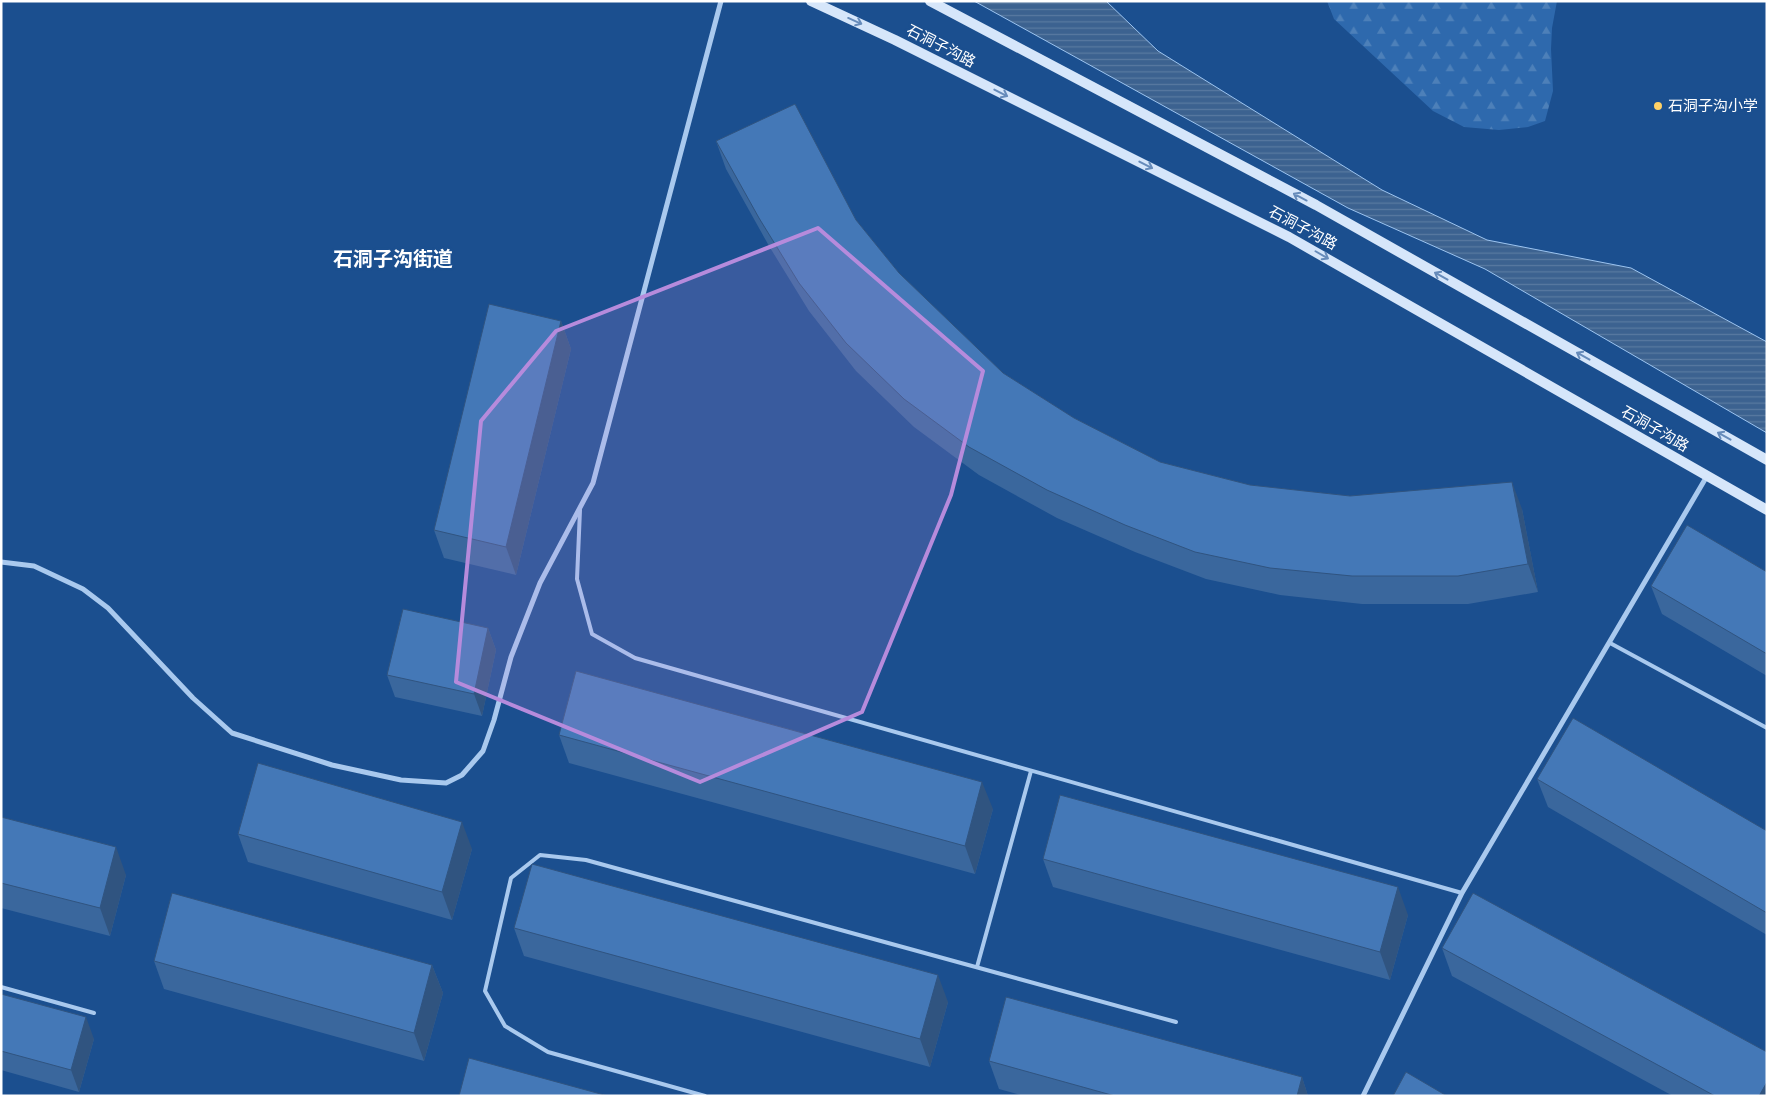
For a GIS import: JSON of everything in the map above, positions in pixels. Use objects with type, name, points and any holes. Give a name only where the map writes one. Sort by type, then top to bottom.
[{"type":"main road","name":"石洞子沟路","points":[[811,1],[895,40],[1290,237],[1767,510]]},
{"type":"main road","name":"石洞子沟路","points":[[930,1],[1316,205],[1767,460]]},
{"type":"street","points":[[1,562],[34,566],[83,589],[108,608],[193,698],[232,733],[332,765],[401,780],[446,783],[462,775],[483,751],[494,720],[511,657],[540,584],[593,484],[721,1]]},
{"type":"street","points":[[1363,1096],[1462,893],[1707,476]]},
{"type":"lane","points":[[580,509],[577,579],[592,634],[635,658],[1462,893]]},
{"type":"lane","points":[[1610,642],[1767,728]]},
{"type":"lane","points":[[977,967],[1031,771]]},
{"type":"lane","points":[[705,1096],[548,1052],[505,1026],[485,991],[511,878],[540,855],[586,860],[1176,1022]]},
{"type":"lane","points":[[1,987],[94,1013]]},
{"type":"highlighted area","points":[[818,228],[983,371],[951,495],[862,712],[700,782],[456,682],[481,421],[556,331]]},
{"type":"green space","points":[[1327,1],[1557,1],[1552,28],[1551,49],[1553,91],[1545,121],[1528,127],[1499,130],[1464,127],[1433,111],[1334,19]]},
{"type":"shaded area","points":[[974,1],[1106,1],[1158,51],[1382,190],[1487,240],[1631,268],[1767,342],[1767,433],[1485,269],[1348,208]]},
{"type":"building","points":[[795,104],[856,220],[899,273],[1003,373],[1074,418],[1160,462],[1250,485],[1350,496],[1512,482],[1528,564],[1458,576],[1352,576],[1270,568],[1195,552],[1125,525],[1047,490],[969,447],[904,399],[846,343],[799,283],[759,218],[716,141]]},
{"type":"building","points":[[489,304],[561,321],[506,547],[434,530]]},
{"type":"building","points":[[1687,525],[1767,572],[1767,654],[1651,586]]},
{"type":"building","points":[[403,609],[488,628],[474,694],[387,675]]},
{"type":"building","points":[[576,671],[982,782],[965,846],[559,735]]},
{"type":"building","points":[[1573,718],[1767,831],[1767,913],[1537,779]]},
{"type":"building","points":[[258,763],[462,822],[442,892],[238,834]]},
{"type":"building","points":[[1060,795],[1398,887],[1380,952],[1043,859]]},
{"type":"building","points":[[1,817],[116,847],[100,908],[1,883]]},
{"type":"building","points":[[532,864],[938,975],[920,1039],[514,928]]},
{"type":"building","points":[[172,893],[432,965],[414,1033],[154,961]]},
{"type":"building","points":[[1473,893],[1767,1052],[1767,1082],[1759,1096],[1715,1096],[1442,948]]},
{"type":"building","points":[[1,994],[86,1017],[71,1070],[1,1051]]},
{"type":"building","points":[[1006,997],[1302,1077],[1297,1096],[1115,1096],[989,1061]]},
{"type":"building","points":[[469,1058],[608,1096],[459,1096]]},
{"type":"building","points":[[1406,1072],[1447,1096],[1393,1096]]},
{"type":"place","name":"石洞子沟小学","points":[[1658,106]]},
{"type":"district","name":"石洞子沟街道","points":[[393,259]]}]
